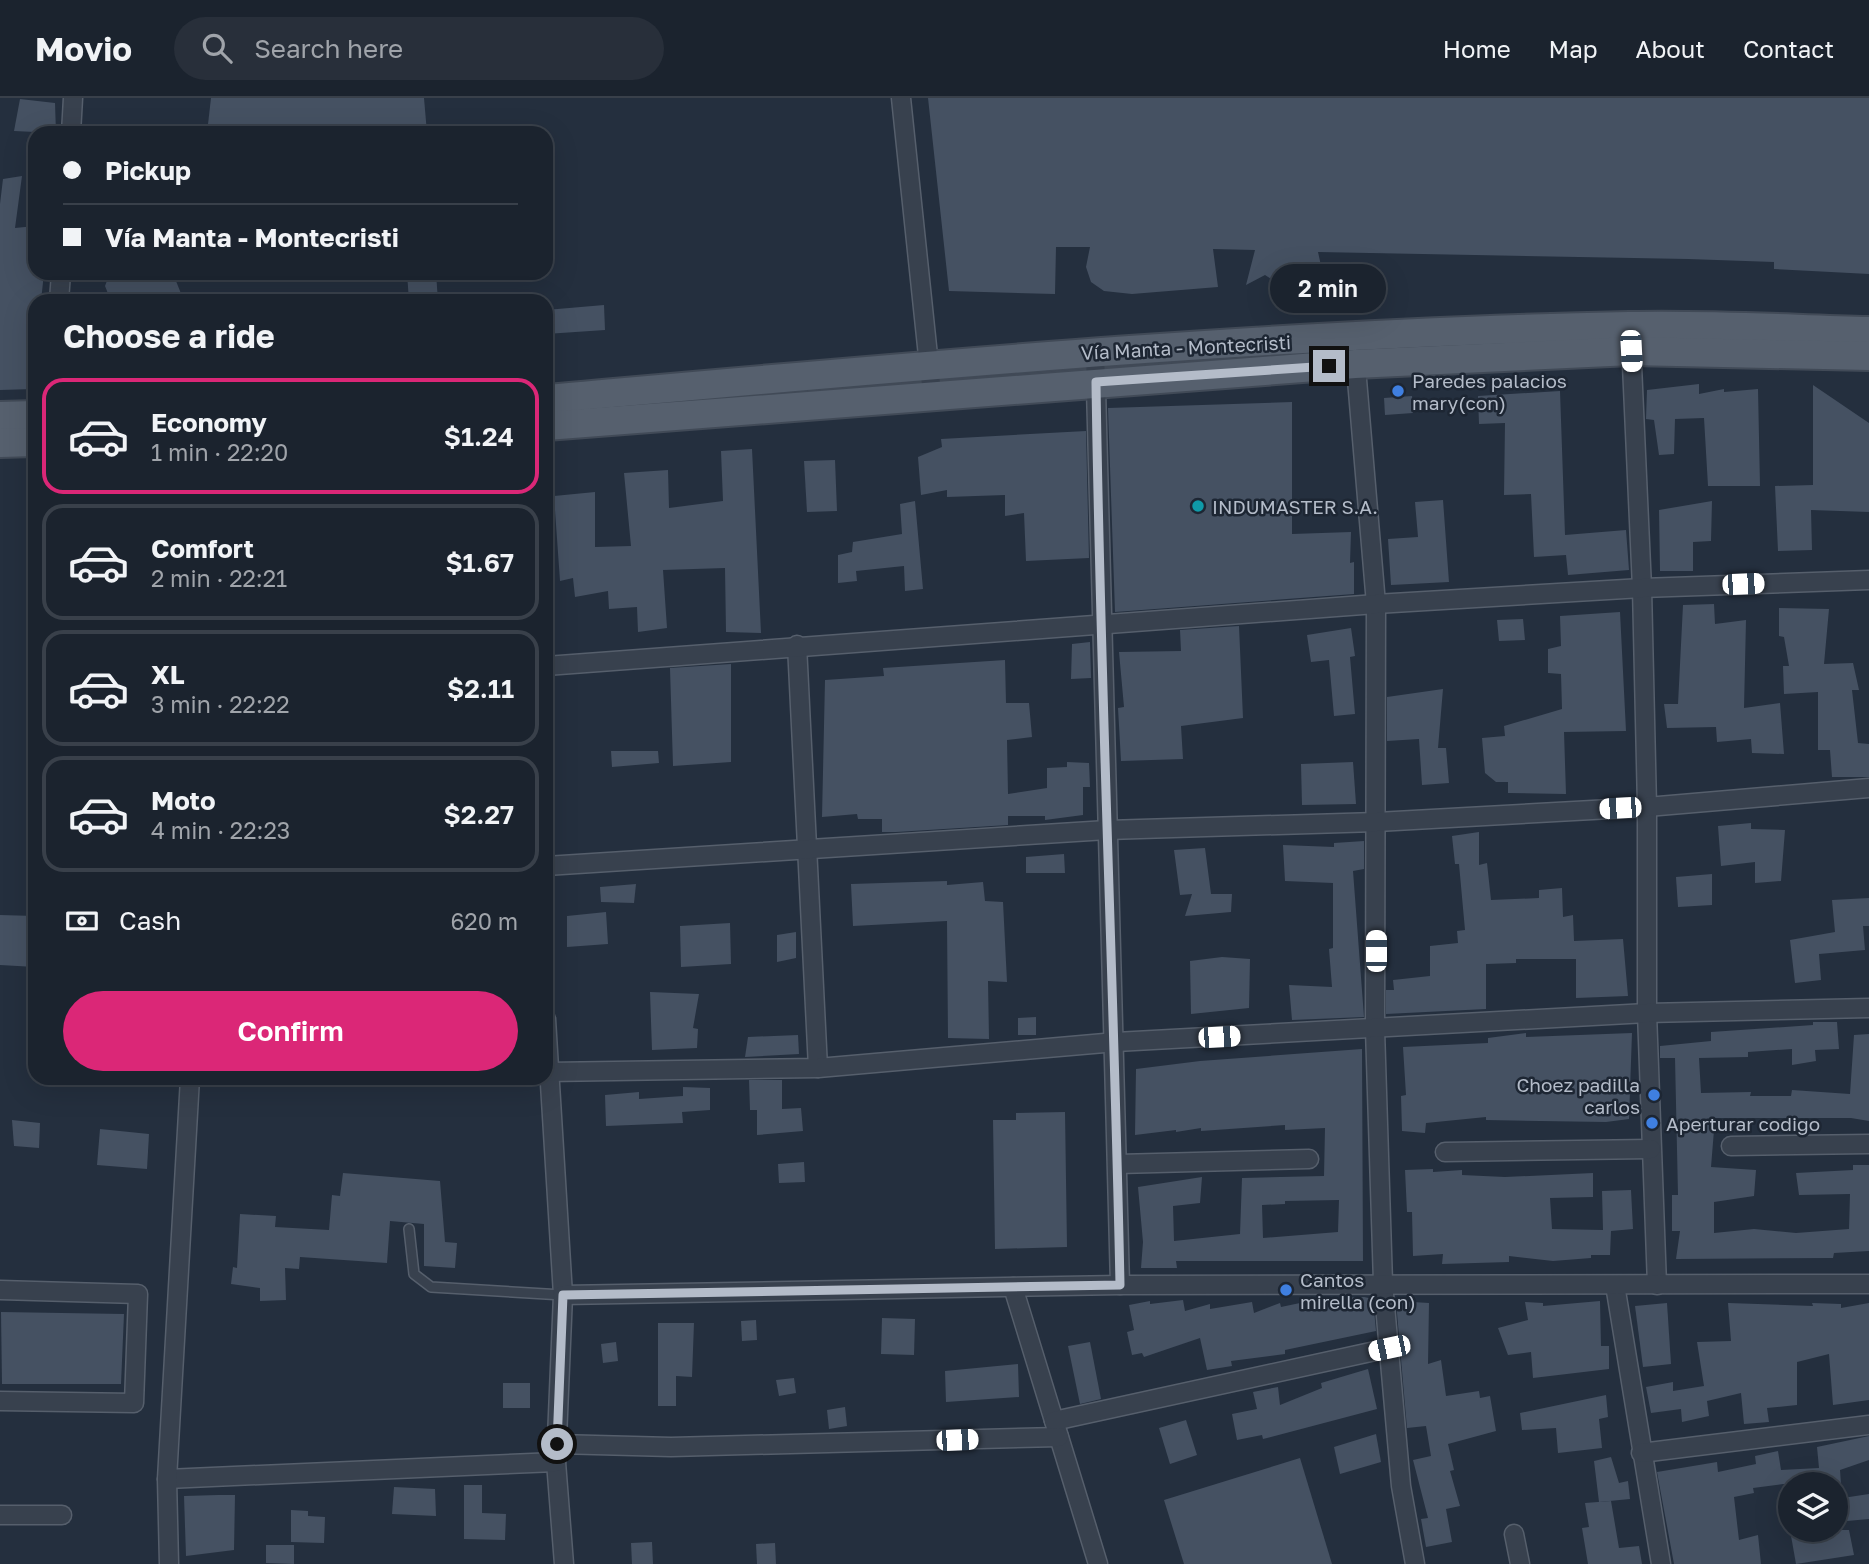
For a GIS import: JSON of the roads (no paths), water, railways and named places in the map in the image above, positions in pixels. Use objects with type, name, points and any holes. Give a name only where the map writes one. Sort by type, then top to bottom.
[{"type":"main road","name":"Vía Manta - Montecristi","points":[[553,398],[1095,351],[1354,351],[1869,331]]},
{"type":"main road","name":"Vía Manta - Montecristi","points":[[1631,339],[1869,356]]},
{"type":"main road","name":"Vía Manta - Montecristi","points":[[553,425],[1096,382],[1354,351]]},
{"type":"main road","points":[[0,416],[28,415]]},
{"type":"main road","points":[[0,443],[28,442]]},
{"type":"street","points":[[71,126],[73,98]]},
{"type":"street","points":[[901,98],[932,394]]},
{"type":"street","points":[[1631,339],[1642,588],[1647,807],[1647,1013],[1657,1285]]},
{"type":"street","points":[[1095,351],[1100,626],[1116,1042],[1120,1285]]},
{"type":"street","points":[[1354,351],[1376,604],[1375,1029],[1383,1283],[1401,1486],[1416,1564]]},
{"type":"street","points":[[553,665],[797,645],[1100,626],[1376,604],[1642,588],[1869,580]]},
{"type":"street","points":[[797,645],[818,1069]]},
{"type":"street","points":[[553,866],[1107,830],[1377,821],[1647,807],[1869,788]]},
{"type":"street","points":[[553,1072],[818,1069],[1116,1042],[1647,1013],[1869,1009]]},
{"type":"street","points":[[169,1564],[167,1479],[190,1085]]},
{"type":"street","points":[[549,1085],[563,1295],[556,1453],[564,1564]]},
{"type":"street","points":[[1731,1146],[1869,1144]]},
{"type":"street","points":[[1445,1152],[1651,1149]]},
{"type":"street","points":[[1118,1164],[1309,1159]]},
{"type":"street","points":[[563,1295],[1120,1285],[1869,1284]]},
{"type":"street","points":[[1615,1285],[1661,1564]]},
{"type":"street","points":[[1013,1287],[1098,1564]]},
{"type":"street","points":[[0,1290],[138,1294],[134,1403],[0,1401]]},
{"type":"street","points":[[167,1479],[556,1453],[1056,1429],[1389,1348]]},
{"type":"street","points":[[1642,1453],[1869,1425]]},
{"type":"street","points":[[0,1515],[62,1515]]},
{"type":"street","points":[[1514,1534],[1520,1564]]},
{"type":"lane","points":[[408,1229],[414,1274],[421,1282],[431,1287],[563,1295]]},
{"type":"place","name":"Paredes palacios mary(con)","points":[[1398,391]]},
{"type":"place","name":"INDUMASTER S.A.","points":[[1198,506]]},
{"type":"place","name":"Choez padilla carlos","points":[[1654,1095]]},
{"type":"place","name":"Aperturar codigo","points":[[1652,1123]]},
{"type":"place","name":"Cantos mirella (con)","points":[[1286,1290]]}]
